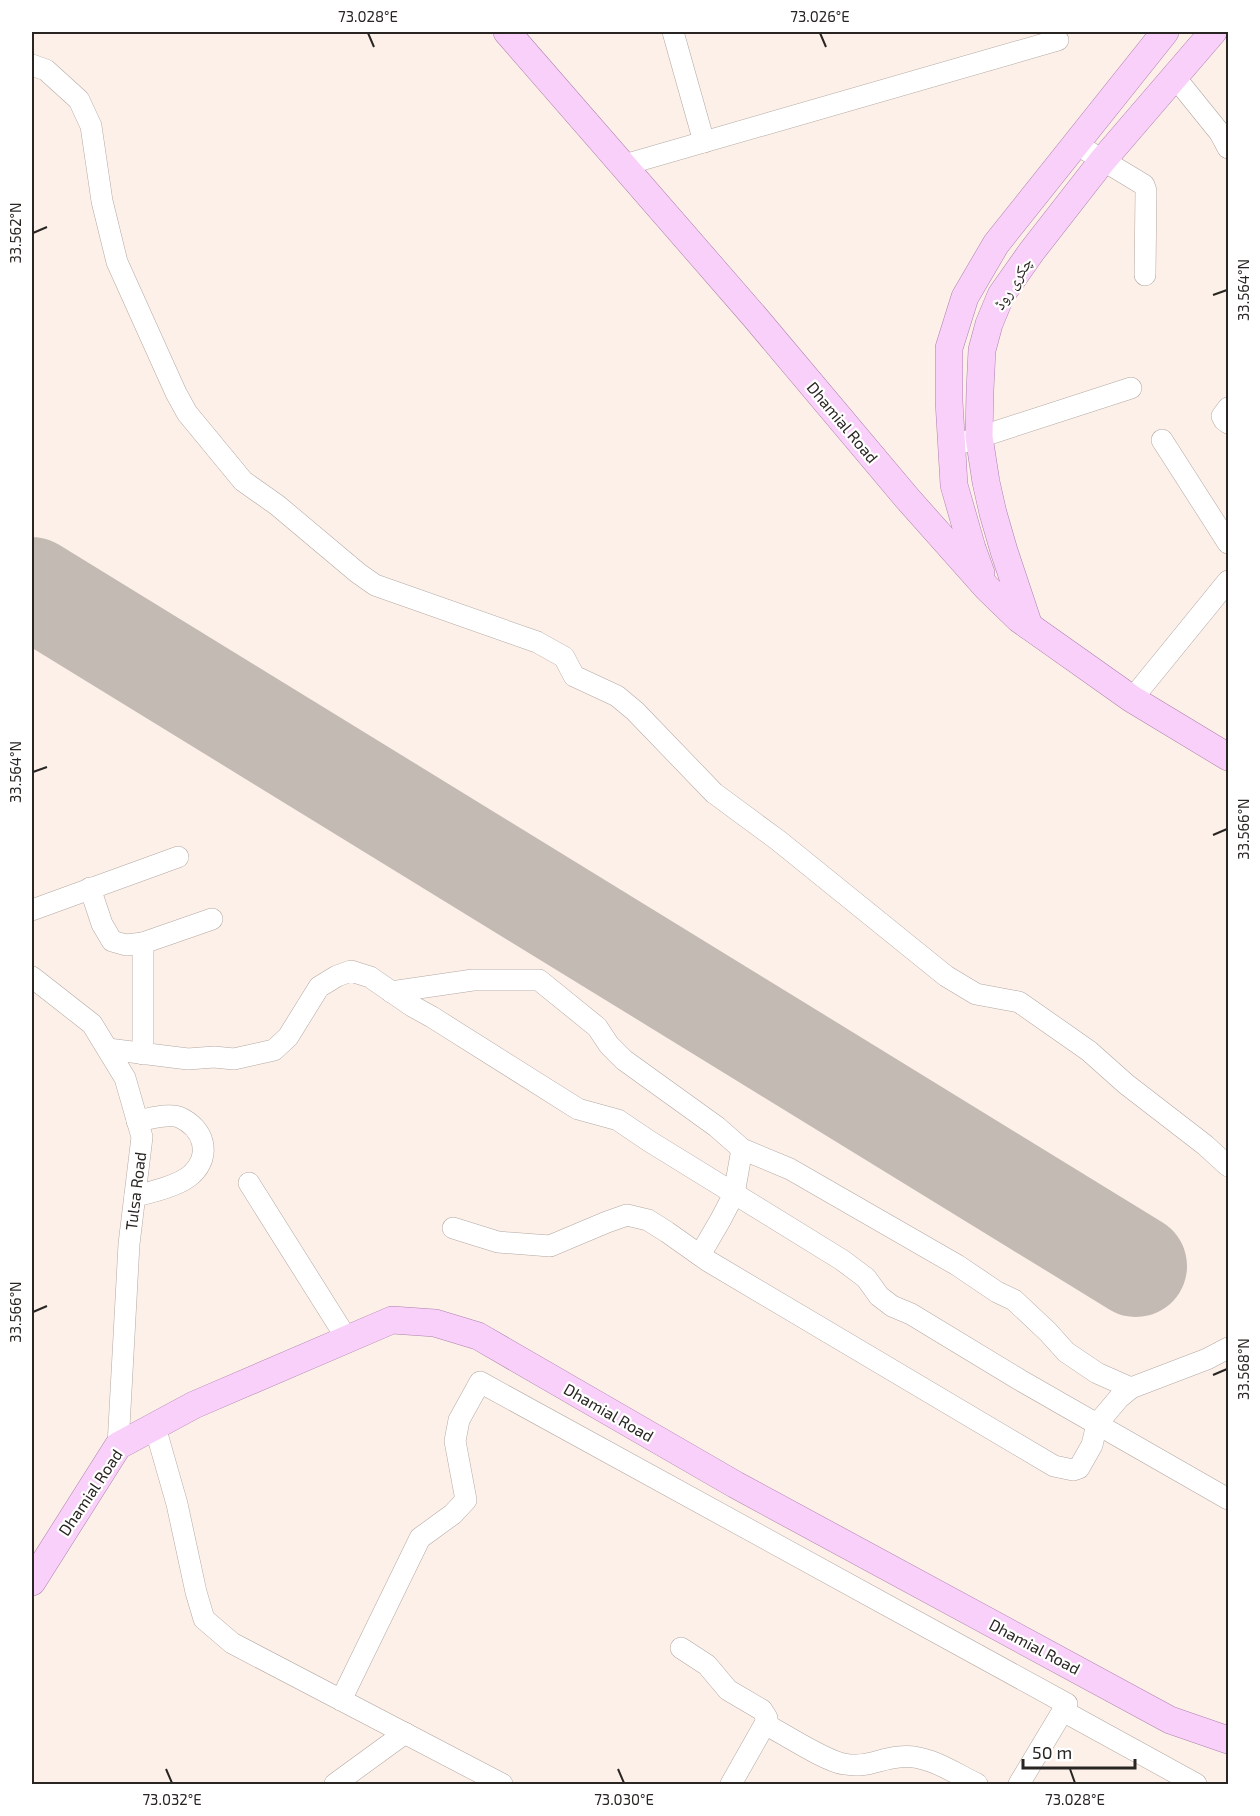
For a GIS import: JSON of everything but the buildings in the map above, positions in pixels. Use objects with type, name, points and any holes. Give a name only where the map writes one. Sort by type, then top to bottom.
[{"type":"main road","name":"Dhamial Road","points":[[507,32],[987,588],[1018,619],[1132,699],[1228,756]]},
{"type":"main road","name":"چکری روڈ","points":[[987,588],[972,548],[954,485],[949,401],[949,348],[965,297],[996,244],[1166,32]]},
{"type":"main road","name":"چکری روڈ","points":[[1029,627],[993,513],[979,437],[982,350],[993,314],[1001,296],[1032,251],[1103,160],[1213,32]]},
{"type":"main road","points":[[907,498],[936,500],[949,492],[954,485]]},
{"type":"main road","name":"Dhamial Road","points":[[32,1582],[118,1446],[194,1405],[392,1320],[435,1323],[478,1336],[736,1485],[1170,1720],[1228,1740]]},
{"type":"street","points":[[673,32],[704,142]]},
{"type":"street","points":[[624,165],[1059,40]]},
{"type":"street","points":[[32,65],[46,70],[79,99],[92,126],[102,201],[117,262],[176,393],[188,413],[243,481],[277,505],[375,585],[537,642],[564,657],[574,675],[617,696],[635,711],[714,793],[779,841],[946,976],[976,994],[1019,1002],[1089,1051],[1126,1084],[1205,1145],[1228,1166]]},
{"type":"street","points":[[1174,76],[1220,133],[1228,148]]},
{"type":"street","points":[[1076,144],[1144,185],[1146,191],[1144,275]]},
{"type":"street","points":[[952,446],[1131,388]]},
{"type":"street","points":[[1228,408],[1222,416],[1228,423]]},
{"type":"street","points":[[1161,440],[1228,543]]},
{"type":"street","points":[[1132,699],[1228,581]]},
{"type":"street","points":[[32,910],[178,857]]},
{"type":"street","points":[[90,888],[102,924],[112,941],[126,945],[143,943],[212,920]]},
{"type":"street","points":[[143,943],[143,1054]]},
{"type":"street","points":[[108,1049],[188,1059],[234,1059],[274,1050],[288,1036],[319,987],[337,976],[351,972],[370,977],[578,1109],[618,1120],[842,1260],[866,1278],[879,1296],[892,1306],[911,1314],[1020,1380],[1228,1499]]},
{"type":"street","name":"Tulsa Road","points":[[32,977],[92,1024],[126,1078],[142,1137],[129,1244],[118,1446]]},
{"type":"street","points":[[391,992],[474,980],[539,980],[597,1028],[624,1060],[717,1127],[742,1149],[790,1169],[1014,1300],[1066,1352],[1097,1373],[1131,1388]]},
{"type":"street","points":[[135,1196],[158,1191],[191,1176],[204,1152],[198,1131],[180,1118],[172,1116],[137,1121]]},
{"type":"street","points":[[700,1255],[734,1194],[742,1149]]},
{"type":"street","points":[[249,1183],[347,1339]]},
{"type":"street","points":[[453,1228],[498,1242],[550,1246],[607,1221],[627,1215],[648,1220],[700,1255],[1054,1466],[1072,1470],[1079,1468],[1092,1445],[1097,1424],[1119,1398],[1131,1388],[1207,1359],[1228,1348]]},
{"type":"street","points":[[341,1700],[420,1538],[453,1514],[466,1500],[455,1440],[459,1420],[480,1382],[1066,1704],[1019,1785]]},
{"type":"street","points":[[154,1426],[177,1504],[204,1619],[232,1643],[405,1733],[490,1782]]},
{"type":"street","points":[[681,1648],[706,1665],[728,1690],[762,1710],[766,1718],[765,1724],[731,1785]]},
{"type":"street","points":[[1063,1711],[1196,1785]]},
{"type":"street","points":[[765,1724],[827,1758],[843,1764],[869,1765],[900,1756],[923,1758],[977,1785]]},
{"type":"street","points":[[335,1785],[405,1733]]},
{"type":"runway","points":[[32,588],[1136,1266]]}]
